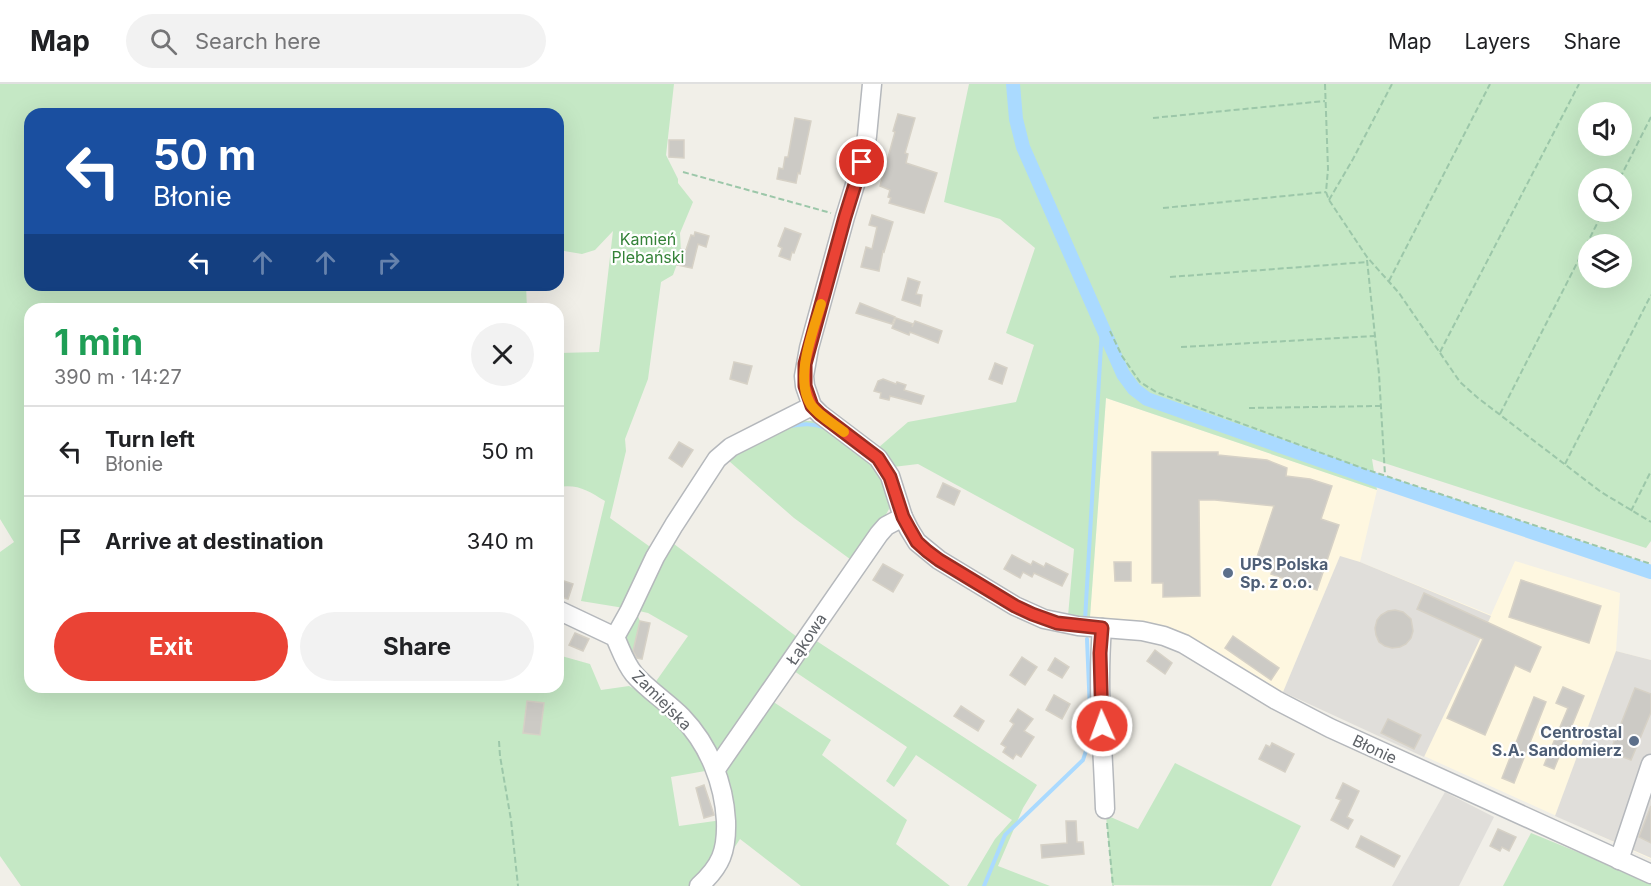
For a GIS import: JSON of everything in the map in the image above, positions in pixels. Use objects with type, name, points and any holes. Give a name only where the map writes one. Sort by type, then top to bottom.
[{"type":"street","points":[[564,613],[615,637],[655,557],[717,459],[730,447],[812,406],[805,386],[805,364],[865,149],[872,84]]},
{"type":"street","name":"Błonie","points":[[812,406],[878,458],[890,477],[903,517],[917,542],[939,560],[1015,606],[1057,623],[1142,631],[1184,644],[1276,700],[1330,728],[1651,874]]},
{"type":"street","name":"Łąkowa","points":[[716,769],[879,534],[886,526],[903,517]]},
{"type":"street","points":[[1102,628],[1100,653],[1105,809]]},
{"type":"street","name":"Zamiejska","points":[[615,637],[621,653],[634,673],[683,718],[702,744],[716,769],[726,812],[724,850],[717,867],[699,886]]},
{"type":"street","points":[[1619,860],[1651,764]]},
{"type":"path","points":[[1325,84],[1328,169],[1326,192],[1367,258],[1399,293],[1460,382],[1600,492],[1651,522]]},
{"type":"path","points":[[1329,200],[1392,84]]},
{"type":"path","points":[[1389,281],[1490,84]]},
{"type":"path","points":[[1440,352],[1579,84]]},
{"type":"path","points":[[1153,118],[1325,101]]},
{"type":"path","points":[[1625,168],[1651,117]]},
{"type":"path","points":[[683,172],[845,217]]},
{"type":"path","points":[[1163,208],[1326,192]]},
{"type":"path","points":[[1500,414],[1598,222]]},
{"type":"path","points":[[1367,258],[1379,374],[1385,475]]},
{"type":"path","points":[[1170,277],[1367,262]]},
{"type":"path","points":[[1565,464],[1651,295]]},
{"type":"path","points":[[1110,331],[1122,356],[1140,382],[1156,392],[1365,469],[1651,564]]},
{"type":"path","points":[[1180,347],[1375,336]]},
{"type":"path","points":[[1249,408],[1380,406]]},
{"type":"path","points":[[1631,511],[1651,471]]},
{"type":"path","points":[[499,741],[518,886]]},
{"type":"path","points":[[1105,809],[1113,886]]},
{"type":"shaded area","points":[[1106,398],[1377,490],[1360,562],[1491,615],[1515,561],[1620,593],[1616,651],[1651,660],[1651,859],[1283,692],[1218,652],[1169,627],[1090,617]]},
{"type":"shaded area","points":[[1340,556],[1360,562],[1491,616],[1424,757],[1283,692]]},
{"type":"shaded area","name":"Centrostal S.A. Sandomierz","points":[[1616,651],[1651,660],[1651,858],[1555,816]]},
{"type":"shaded area","points":[[1445,792],[1494,817],[1459,886],[1392,886]]},
{"type":"green space","name":"Kamień Plebański","points":[[0,84],[674,84],[666,155],[678,183],[693,202],[680,233],[681,253],[673,275],[661,282],[648,379],[625,439],[626,451],[610,518],[653,549],[624,608],[581,601],[605,501],[578,487],[564,486],[564,353],[599,352],[613,231],[595,250],[582,254],[564,251],[564,108],[24,108],[24,291],[526,291],[527,303],[24,303],[24,693],[564,693],[564,657],[590,664],[601,690],[629,686],[646,695],[684,724],[711,770],[671,777],[679,826],[722,820],[721,770],[769,699],[831,740],[822,755],[907,820],[896,844],[950,886],[801,886],[740,839],[723,865],[704,886],[21,886],[0,856],[0,552],[14,542],[0,519]]},
{"type":"green space","points":[[969,84],[1651,84],[1651,541],[1646,548],[1372,459],[1377,490],[1106,398],[1090,617],[1068,616],[1074,549],[918,464],[893,467],[878,448],[908,422],[1016,402],[1034,345],[1006,333],[1035,248],[1000,219],[944,202]]},
{"type":"green space","points":[[798,421],[822,423],[878,466],[892,500],[883,520],[854,562],[794,518],[729,461],[686,522],[674,544],[801,640],[716,762],[652,687],[688,636],[648,613],[639,611],[637,614],[640,621],[632,657],[623,643],[624,631],[652,569],[722,460]]},
{"type":"green space","points":[[812,638],[1037,785],[1023,808],[998,866],[1050,886],[967,886],[995,839],[1012,820],[916,755],[894,787],[886,781],[907,747],[791,669]]},
{"type":"green space","points":[[1175,763],[1301,826],[1271,886],[1112,885],[1106,815],[1138,829]]},
{"type":"green space","points":[[1531,833],[1651,882],[1651,886],[1503,886]]},
{"type":"building","points":[[898,114],[915,118],[905,153],[908,154],[906,163],[937,173],[924,213],[889,203],[890,190],[880,186]]},
{"type":"building","points":[[795,118],[811,121],[796,183],[777,179],[779,168],[783,169],[785,157],[788,157]]},
{"type":"building","points":[[669,140],[684,140],[684,158],[669,157]]},
{"type":"building","points":[[872,215],[893,222],[879,271],[861,267],[866,247],[872,249],[877,227],[869,225]]},
{"type":"building","points":[[785,228],[801,234],[790,260],[779,256],[782,248],[778,246]]},
{"type":"building","points":[[695,232],[709,236],[706,247],[698,244],[692,268],[677,265],[681,249],[686,250],[691,235],[694,236]]},
{"type":"building","points":[[908,278],[920,282],[916,294],[922,295],[920,306],[902,300]]},
{"type":"building","points":[[860,303],[895,317],[892,324],[856,313]]},
{"type":"building","points":[[896,318],[913,324],[912,327],[915,321],[942,331],[938,343],[892,328]]},
{"type":"building","points":[[734,362],[752,366],[747,384],[730,379]]},
{"type":"building","points":[[995,363],[1007,368],[1002,384],[989,379]]},
{"type":"building","points":[[883,379],[906,385],[904,390],[924,396],[921,404],[890,396],[889,400],[880,398],[881,393],[874,391],[878,381]]},
{"type":"building","points":[[679,442],[693,450],[682,467],[669,458]]},
{"type":"building","points":[[1152,452],[1218,452],[1218,455],[1267,460],[1287,468],[1286,476],[1310,479],[1332,486],[1321,519],[1339,525],[1317,590],[1271,574],[1275,563],[1257,557],[1274,506],[1199,500],[1200,596],[1163,597],[1163,583],[1152,583]]},
{"type":"building","points":[[943,483],[960,491],[954,505],[937,497]]},
{"type":"building","points":[[1012,555],[1031,565],[1033,561],[1044,567],[1046,563],[1068,574],[1062,586],[1034,573],[1032,577],[1023,572],[1020,578],[1004,569]]},
{"type":"building","points":[[1114,562],[1131,562],[1131,581],[1115,581]]},
{"type":"building","points":[[883,564],[903,575],[893,592],[873,580]]},
{"type":"building","points":[[1521,580],[1601,606],[1589,643],[1509,617]]},
{"type":"building","points":[[564,581],[573,584],[568,599],[564,598]]},
{"type":"building","points":[[1424,593],[1541,647],[1530,672],[1515,665],[1485,735],[1447,718],[1483,639],[1417,609]]},
{"type":"building","points":[[1395,610],[1403,612],[1411,619],[1413,631],[1406,644],[1392,648],[1379,642],[1375,628],[1381,615]]},
{"type":"building","points":[[640,621],[650,623],[642,659],[637,658],[633,651]]},
{"type":"building","points":[[575,633],[589,639],[583,651],[569,645]]},
{"type":"building","points":[[1233,636],[1279,668],[1271,680],[1225,648]]},
{"type":"building","points":[[1155,650],[1172,663],[1165,674],[1147,661]]},
{"type":"building","points":[[1022,657],[1037,667],[1025,685],[1010,675]]},
{"type":"building","points":[[1055,658],[1069,667],[1062,678],[1048,670]]},
{"type":"building","points":[[1563,687],[1584,696],[1554,769],[1544,765],[1568,708],[1556,703]]},
{"type":"building","points":[[1635,688],[1651,694],[1651,712],[1631,760],[1610,752]]},
{"type":"building","points":[[1054,695],[1070,704],[1062,719],[1046,710]]},
{"type":"building","points":[[1534,697],[1546,702],[1514,783],[1502,778]]},
{"type":"building","points":[[527,701],[544,703],[540,735],[523,733]]},
{"type":"building","points":[[961,706],[984,721],[978,731],[954,716]]},
{"type":"building","points":[[1018,709],[1033,719],[1024,731],[1034,737],[1021,757],[1016,754],[1013,759],[1003,752],[1006,747],[1001,744],[1014,724],[1010,721]]},
{"type":"building","points":[[1388,719],[1421,735],[1414,749],[1381,733]]},
{"type":"building","points":[[1272,743],[1294,754],[1285,772],[1259,759],[1266,745],[1270,747]]},
{"type":"building","points":[[1343,783],[1359,791],[1347,817],[1353,820],[1348,829],[1331,820],[1341,800],[1336,798]]},
{"type":"building","points":[[704,785],[714,815],[704,818],[696,788]]},
{"type":"building","points":[[1651,806],[1651,843],[1639,837]]},
{"type":"building","points":[[1066,821],[1076,821],[1077,842],[1083,842],[1084,854],[1042,858],[1041,845],[1067,843]]},
{"type":"building","points":[[1498,829],[1516,837],[1509,851],[1502,847],[1500,851],[1490,846]]},
{"type":"building","points":[[1361,836],[1400,856],[1394,867],[1356,847]]},
{"type":"waterway","points":[[1013,84],[1016,119],[1023,147],[1123,374],[1134,389],[1147,399],[1379,481],[1651,572]]},
{"type":"waterway","points":[[1085,620],[1102,328]]},
{"type":"waterway","points":[[791,426],[808,424],[825,428]]},
{"type":"waterway","points":[[984,886],[1005,835],[1083,760],[1091,735],[1087,639]]},
{"type":"slow traffic","points":[[821,304],[805,364],[805,386],[812,406],[844,432]]},
{"type":"place","name":"UPS Polska Sp. z o.o.","points":[[1228,573]]},
{"type":"place","name":"Centrostal S.A. Sandomierz","points":[[1634,741]]},
{"type":"route","points":[[862,162],[805,364],[807,395],[812,406],[820,414],[878,458],[890,477],[903,517],[917,542],[927,551],[1015,606],[1032,614],[1057,623],[1102,628],[1100,653],[1102,726]]}]
